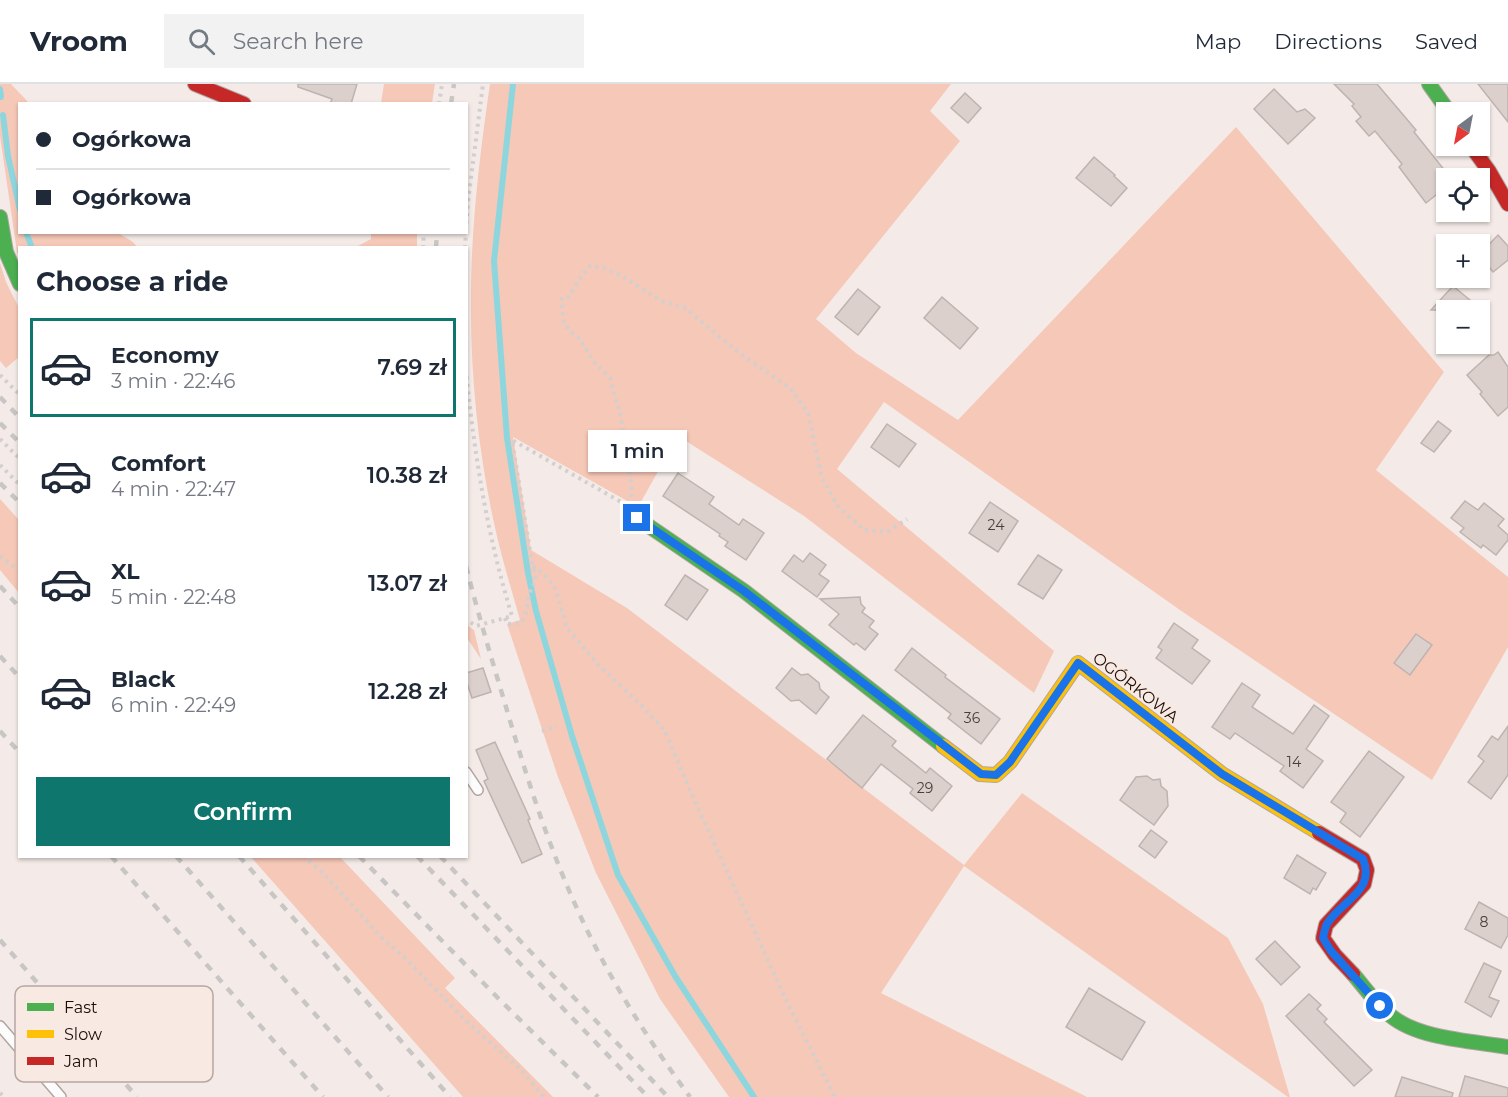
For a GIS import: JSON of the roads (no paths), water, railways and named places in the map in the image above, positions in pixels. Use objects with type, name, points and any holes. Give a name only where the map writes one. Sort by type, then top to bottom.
[{"type":"street","points":[[195,84],[239,102]]},
{"type":"street","points":[[1429,84],[1442,102]]},
{"type":"street","points":[[1479,156],[1508,204]]},
{"type":"street","points":[[0,219],[6,252],[18,279]]},
{"type":"street","name":"OGÓRKOWA","points":[[634,512],[744,591],[981,774],[996,775],[1010,762],[1078,663],[1222,774],[1363,859],[1367,870],[1364,884],[1326,925],[1323,938],[1331,951],[1380,1006],[1397,1020],[1412,1027],[1443,1036],[1508,1047]]},
{"type":"lane","points":[[468,775],[478,790]]},
{"type":"lane","points":[[0,1026],[15,1043]]},
{"type":"lane","points":[[48,1082],[61,1097]]},
{"type":"waterway","points":[[513,84],[494,261],[507,438],[536,611],[572,736],[618,875],[675,976],[754,1097]]},
{"type":"waterway","points":[[0,89],[1,97]]},
{"type":"waterway","points":[[3,115],[8,156],[18,201]]},
{"type":"waterway","points":[[27,234],[31,246]]},
{"type":"railway","points":[[451,102],[454,84]]},
{"type":"railway","points":[[436,246],[437,234]]},
{"type":"railway","points":[[0,397],[18,416]]},
{"type":"railway","points":[[0,423],[18,441]]},
{"type":"railway","points":[[0,483],[18,501]]},
{"type":"railway","points":[[468,573],[525,768],[568,888],[616,985],[690,1097]]},
{"type":"railway","points":[[0,586],[18,606]]},
{"type":"railway","points":[[0,656],[18,676]]},
{"type":"railway","points":[[0,731],[18,751]]},
{"type":"railway","points":[[113,858],[323,1097]]},
{"type":"railway","points":[[178,858],[388,1097]]},
{"type":"railway","points":[[241,858],[450,1097]]},
{"type":"railway","points":[[361,858],[598,1097]]},
{"type":"railway","points":[[419,858],[648,1097]]},
{"type":"railway","points":[[442,858],[668,1097]]},
{"type":"railway","points":[[0,940],[40,986]]},
{"type":"railway","points":[[124,1082],[137,1097]]}]
